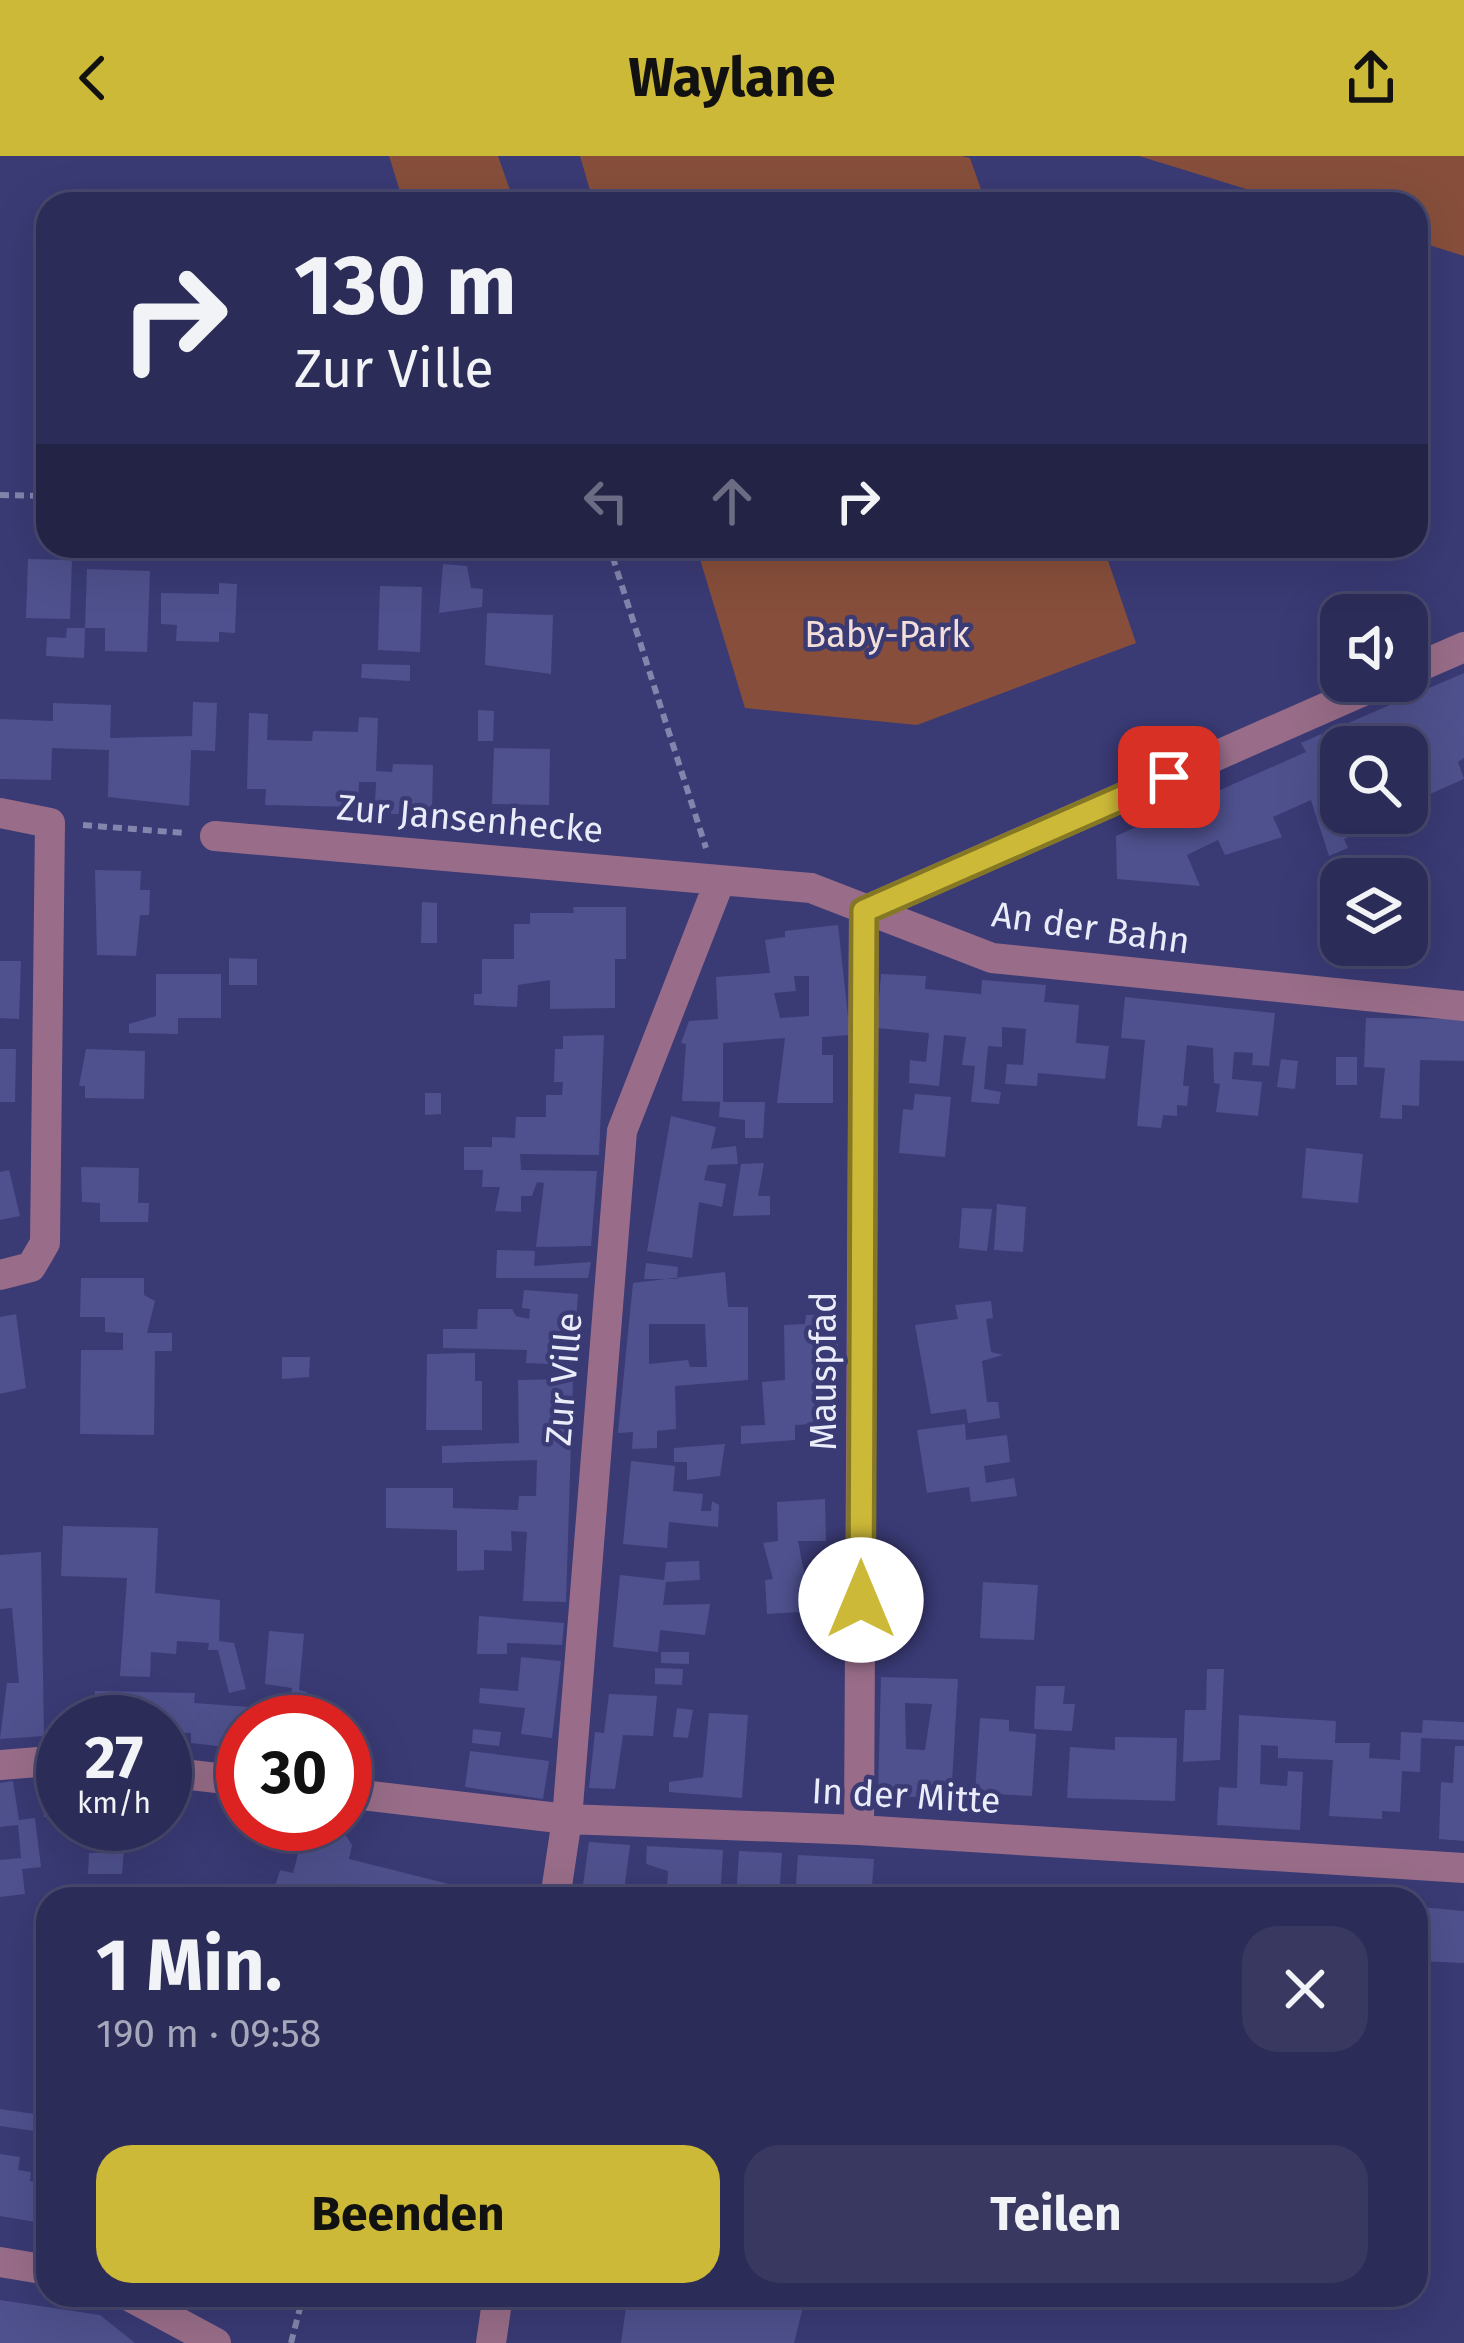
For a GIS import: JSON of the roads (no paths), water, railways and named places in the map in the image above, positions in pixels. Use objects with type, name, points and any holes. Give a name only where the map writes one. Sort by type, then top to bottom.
[{"type":"street","points":[[1428,663],[1464,647]]},
{"type":"street","points":[[864,911],[1338,702]]},
{"type":"street","points":[[0,813],[50,823],[45,1243],[31,1267],[0,1275]]},
{"type":"street","name":"Zur Jansenhecke","points":[[215,836],[698,875],[718,883]]},
{"type":"street","name":"An der Bahn","points":[[718,883],[811,888],[992,958],[1464,1006]]},
{"type":"street","name":"Zur Ville","points":[[557,1887],[567,1819],[622,1130],[718,883]]},
{"type":"street","name":"Mauspfad","points":[[860,1830],[864,911]]},
{"type":"street","points":[[0,1765],[36,1762]]},
{"type":"street","name":"In der Mitte","points":[[372,1796],[567,1819],[860,1830],[1464,1868]]},
{"type":"street","points":[[0,2262],[36,2268]]},
{"type":"street","points":[[144,2307],[183,2335],[216,2343]]},
{"type":"street","points":[[491,2343],[496,2307]]},
{"type":"park label","name":"Baby-Park","points":[[887,634]]}]
